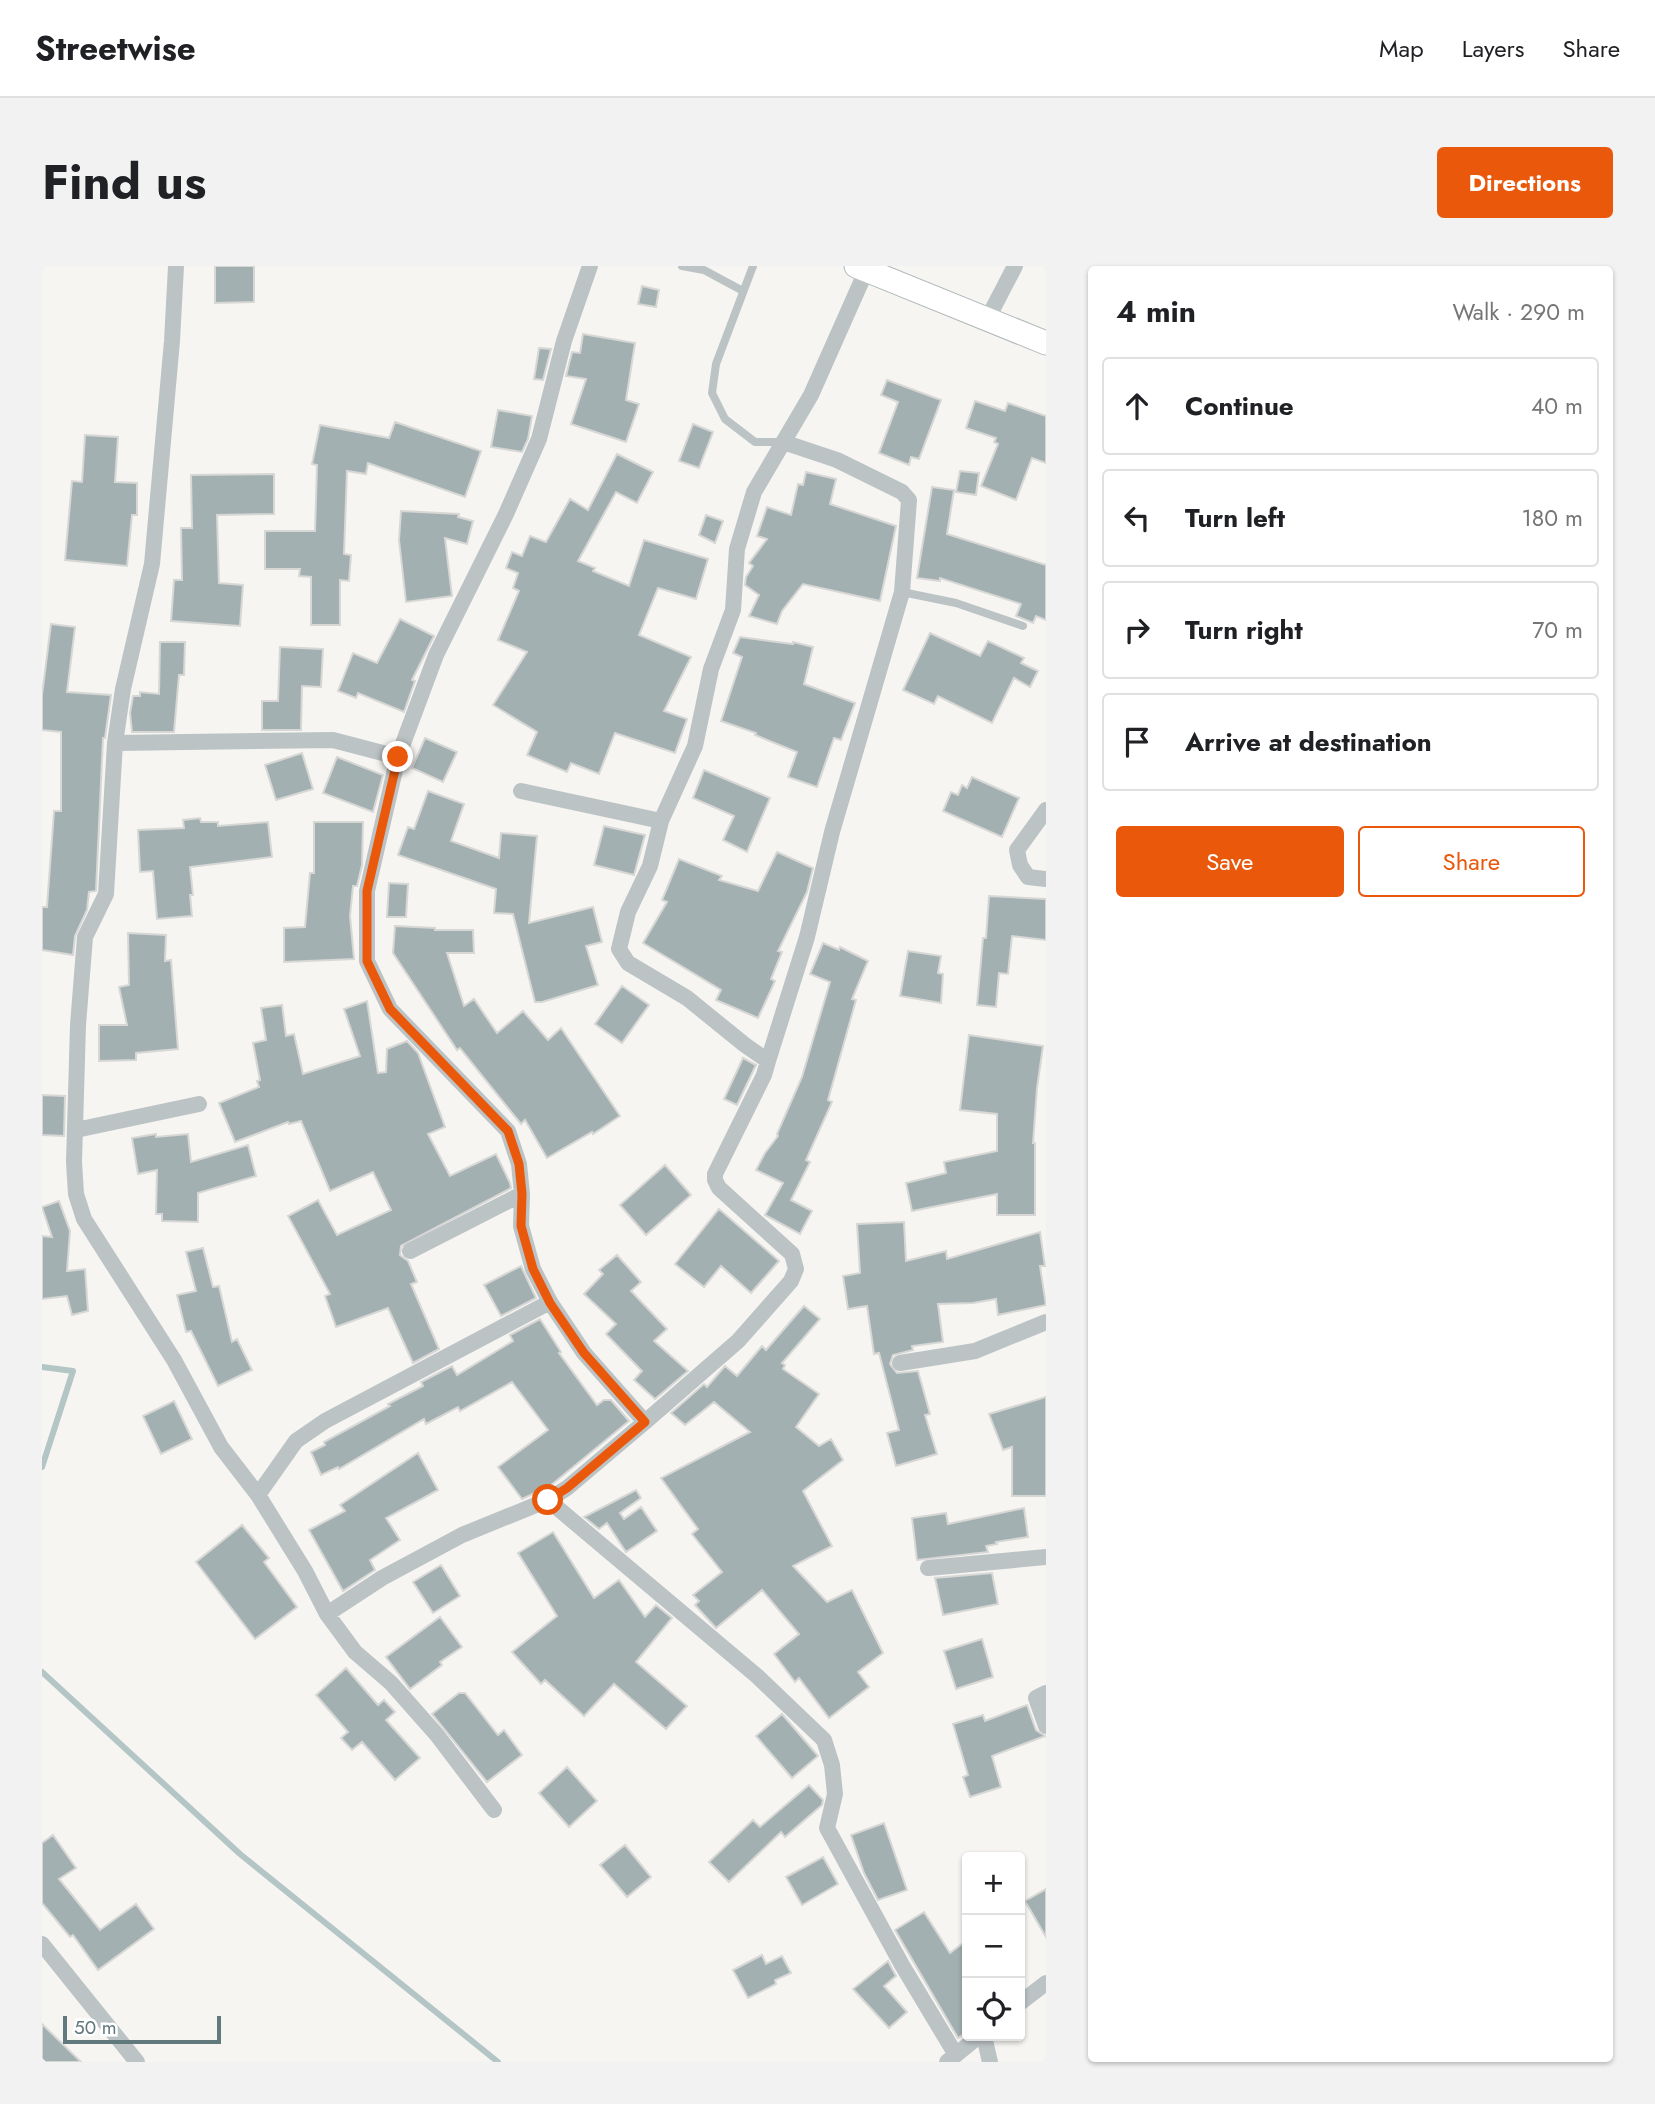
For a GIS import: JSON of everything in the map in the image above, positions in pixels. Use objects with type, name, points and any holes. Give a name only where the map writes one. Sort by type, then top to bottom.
[{"type":"main road","points":[[861,268],[1046,343]]},
{"type":"street","points":[[176,266],[152,564],[123,689],[115,743],[106,894],[85,937],[78,1025],[74,1162],[76,1194],[84,1219],[174,1360],[221,1447],[258,1495],[305,1571],[327,1614],[355,1652],[391,1683],[437,1735],[494,1810]]},
{"type":"street","points":[[590,266],[564,341],[538,439],[500,525],[436,655],[398,757],[367,891],[367,961],[390,1009],[508,1131],[519,1164],[521,1226],[533,1269],[550,1303],[584,1353],[645,1422]]},
{"type":"street","points":[[988,318],[1015,266]]},
{"type":"street","points":[[768,1061],[687,998],[628,963],[619,949],[628,912],[650,866],[661,821],[695,746],[711,669],[733,610],[737,549],[754,492],[811,395],[861,268]]},
{"type":"street","points":[[327,1614],[382,1578],[462,1535],[548,1500],[567,1488],[738,1341],[791,1282],[796,1269],[792,1254],[719,1188],[715,1174],[768,1061],[807,937],[832,832],[902,592],[909,500],[902,492],[837,460],[783,442]]},
{"type":"street","points":[[115,743],[333,740],[398,757]]},
{"type":"street","points":[[521,791],[661,821]]},
{"type":"street","points":[[1046,810],[1017,850],[1020,866],[1028,877],[1046,880]]},
{"type":"street","points":[[76,1130],[198,1104]]},
{"type":"street","points":[[410,1251],[522,1194]]},
{"type":"street","points":[[258,1495],[296,1441],[325,1421],[550,1303]]},
{"type":"street","points":[[900,1363],[975,1351],[1046,1322]]},
{"type":"street","points":[[548,1500],[757,1676],[824,1740],[832,1765],[835,1794],[827,1828],[951,2058],[975,2041]]},
{"type":"street","points":[[928,1568],[1046,1557]]},
{"type":"street","points":[[1046,1693],[1036,1698],[1046,1726]]},
{"type":"street","points":[[42,1944],[137,2062]]},
{"type":"street","points":[[1025,1999],[1046,1983]]},
{"type":"street","points":[[984,2041],[990,2062]]},
{"type":"lane","points":[[682,266],[704,270],[743,291]]},
{"type":"lane","points":[[753,266],[716,364],[712,393],[724,419],[755,442],[783,442]]},
{"type":"lane","points":[[902,592],[956,603],[1023,626]]},
{"type":"building","points":[[215,266],[254,266],[254,302],[215,303]]},
{"type":"building","points":[[642,286],[659,290],[656,307],[638,304]]},
{"type":"building","points":[[583,334],[635,343],[626,400],[639,404],[626,442],[571,424],[586,379],[566,376],[572,352],[580,353]]},
{"type":"building","points":[[539,348],[551,349],[543,380],[534,379]]},
{"type":"building","points":[[887,380],[941,400],[919,459],[911,457],[909,465],[879,453],[898,402],[881,395]]},
{"type":"building","points":[[975,401],[1005,411],[1008,403],[1046,416],[1046,463],[1032,458],[1016,500],[981,486],[998,444],[994,442],[996,438],[966,428]]},
{"type":"building","points":[[498,410],[532,416],[528,439],[522,452],[491,447]]},
{"type":"building","points":[[395,422],[481,451],[465,497],[368,463],[366,474],[347,471],[344,554],[351,555],[349,581],[340,580],[340,625],[311,625],[311,577],[299,576],[300,569],[265,569],[265,531],[315,531],[317,465],[312,464],[320,425],[389,438]]},
{"type":"building","points":[[693,424],[713,432],[699,468],[679,461]]},
{"type":"building","points":[[85,435],[118,437],[115,482],[137,483],[137,515],[132,515],[127,566],[65,560],[72,481],[82,482]]},
{"type":"building","points":[[617,454],[653,472],[637,503],[616,492],[578,561],[595,568],[593,571],[629,586],[644,540],[708,559],[696,599],[658,588],[639,635],[691,657],[664,711],[687,719],[675,753],[615,733],[599,774],[571,763],[567,772],[527,755],[537,732],[493,705],[527,652],[498,640],[519,591],[513,588],[518,573],[506,568],[512,552],[522,556],[530,536],[546,542],[570,499],[588,510]]},
{"type":"building","points":[[960,471],[979,473],[976,495],[956,492]]},
{"type":"building","points":[[806,472],[836,479],[830,504],[896,526],[880,601],[803,584],[782,611],[777,624],[749,616],[759,595],[745,585],[746,577],[753,566],[749,563],[767,539],[757,536],[767,507],[791,515],[798,484],[803,485]]},
{"type":"building","points":[[274,474],[274,514],[217,515],[219,583],[243,585],[240,626],[171,621],[174,580],[182,580],[181,528],[192,528],[191,475]]},
{"type":"building","points":[[932,487],[954,490],[947,534],[1046,565],[1046,620],[1036,616],[1033,623],[1016,616],[1021,604],[940,578],[940,581],[917,578]]},
{"type":"building","points":[[401,511],[459,514],[458,517],[473,521],[467,544],[445,538],[452,596],[406,602],[399,540]]},
{"type":"building","points":[[706,515],[723,521],[715,543],[699,535]]},
{"type":"building","points":[[400,619],[434,636],[412,680],[415,681],[404,712],[358,693],[356,698],[338,691],[353,653],[377,663]]},
{"type":"building","points":[[51,624],[75,627],[67,692],[111,695],[103,738],[96,891],[89,892],[87,910],[75,936],[73,955],[42,950],[42,907],[47,907],[54,811],[61,811],[61,732],[42,730],[42,695]]},
{"type":"building","points":[[930,633],[980,656],[988,641],[1024,658],[1021,663],[1038,671],[1030,687],[1014,678],[992,723],[938,696],[934,704],[903,690]]},
{"type":"building","points":[[740,637],[793,642],[813,647],[804,684],[855,703],[841,740],[834,738],[817,787],[788,777],[797,752],[755,735],[756,733],[721,721],[742,657],[733,653]]},
{"type":"building","points":[[160,642],[185,642],[184,675],[179,675],[174,732],[132,732],[130,713],[133,696],[140,696],[140,692],[159,694]]},
{"type":"building","points":[[280,647],[323,649],[321,687],[302,686],[301,730],[262,730],[262,701],[278,701]]},
{"type":"building","points":[[425,738],[457,752],[443,782],[412,768]]},
{"type":"building","points":[[302,753],[313,789],[276,800],[265,765]]},
{"type":"building","points":[[337,757],[383,775],[373,812],[323,793]]},
{"type":"building","points":[[704,770],[770,798],[747,852],[723,840],[734,816],[693,798]]},
{"type":"building","points":[[972,777],[1019,798],[1002,837],[943,811],[951,792],[958,795],[962,785],[967,788]]},
{"type":"building","points":[[428,791],[464,804],[451,841],[499,858],[501,833],[537,836],[529,923],[593,907],[602,942],[586,946],[598,985],[535,1002],[513,914],[494,913],[496,889],[398,855],[408,827],[414,829]]},
{"type":"building","points":[[200,818],[201,822],[218,822],[218,826],[268,822],[272,857],[190,867],[192,916],[157,919],[153,871],[140,872],[138,830],[184,828],[183,820]]},
{"type":"building","points":[[314,822],[363,822],[362,865],[357,886],[353,886],[350,916],[354,959],[284,962],[284,928],[305,927],[310,873],[314,873]]},
{"type":"building","points":[[604,826],[645,835],[634,875],[594,865]]},
{"type":"building","points":[[777,852],[813,868],[807,892],[778,951],[782,952],[771,979],[775,981],[758,1018],[716,1000],[721,990],[643,943],[667,902],[662,900],[679,859],[722,876],[719,880],[758,891]]},
{"type":"building","points":[[389,883],[408,884],[406,917],[387,917]]},
{"type":"building","points":[[989,896],[1046,899],[1046,940],[1012,936],[1008,974],[999,973],[996,1007],[977,1005]]},
{"type":"building","points":[[395,926],[473,930],[474,953],[447,953],[464,1006],[474,999],[497,1033],[523,1011],[548,1040],[561,1028],[620,1116],[593,1134],[592,1132],[547,1158],[525,1120],[521,1124],[460,1048],[457,1050],[393,953]]},
{"type":"building","points":[[128,933],[166,935],[165,961],[171,960],[178,1049],[136,1053],[136,1060],[99,1061],[99,1025],[127,1025],[119,987],[129,985]]},
{"type":"building","points":[[823,943],[839,950],[840,947],[868,961],[852,999],[856,1000],[828,1100],[832,1102],[806,1160],[810,1162],[791,1200],[812,1211],[800,1234],[765,1215],[783,1183],[756,1170],[778,1136],[802,1077],[830,982],[810,974]]},
{"type":"building","points":[[908,951],[941,956],[938,973],[943,974],[941,1003],[900,996]]},
{"type":"building","points":[[622,986],[649,1005],[622,1043],[595,1024]]},
{"type":"building","points":[[367,1001],[378,1073],[386,1072],[387,1049],[407,1041],[418,1053],[445,1127],[428,1134],[450,1176],[496,1154],[511,1188],[401,1246],[400,1255],[408,1261],[417,1282],[411,1284],[439,1349],[413,1363],[388,1308],[336,1327],[325,1296],[330,1294],[288,1216],[318,1200],[337,1235],[391,1210],[373,1172],[330,1191],[301,1121],[288,1122],[235,1142],[219,1103],[259,1087],[253,1043],[266,1040],[261,1008],[282,1005],[286,1036],[294,1034],[303,1074],[360,1056],[344,1009]]},
{"type":"building","points":[[969,1035],[1043,1046],[1033,1143],[1035,1215],[997,1215],[997,1194],[912,1211],[906,1183],[946,1173],[944,1162],[997,1151],[997,1114],[960,1110]]},
{"type":"building","points":[[743,1058],[756,1065],[737,1105],[724,1099]]},
{"type":"building","points":[[42,1095],[65,1096],[64,1136],[42,1135]]},
{"type":"building","points":[[156,1134],[156,1137],[188,1134],[191,1162],[248,1145],[256,1176],[198,1193],[198,1222],[162,1221],[162,1214],[156,1214],[157,1170],[138,1174],[132,1138]]},
{"type":"building","points":[[665,1165],[691,1195],[646,1235],[620,1205]]},
{"type":"building","points":[[59,1201],[70,1231],[67,1271],[85,1269],[88,1311],[72,1315],[67,1296],[42,1299],[42,1236],[52,1237],[42,1207]]},
{"type":"building","points":[[719,1209],[779,1261],[751,1293],[721,1266],[704,1287],[675,1264]]},
{"type":"building","points":[[904,1222],[906,1261],[946,1251],[947,1259],[1040,1232],[1045,1266],[1040,1266],[1046,1305],[998,1315],[996,1299],[938,1304],[943,1342],[912,1346],[913,1350],[893,1355],[890,1364],[897,1373],[918,1371],[930,1414],[925,1415],[937,1454],[896,1466],[887,1433],[899,1430],[879,1353],[874,1354],[867,1306],[848,1309],[843,1276],[860,1273],[857,1224]]},
{"type":"building","points":[[203,1248],[213,1287],[219,1286],[232,1342],[237,1339],[252,1370],[218,1386],[191,1331],[186,1332],[177,1295],[196,1291],[186,1252]]},
{"type":"building","points":[[617,1255],[641,1282],[631,1291],[667,1329],[654,1341],[688,1371],[655,1399],[634,1380],[642,1371],[606,1334],[616,1324],[584,1294],[603,1274],[599,1270]]},
{"type":"building","points":[[521,1266],[536,1298],[501,1316],[484,1285]]},
{"type":"building","points":[[804,1306],[820,1319],[782,1363],[785,1365],[783,1369],[819,1394],[796,1427],[819,1446],[831,1439],[843,1460],[803,1491],[832,1546],[793,1566],[827,1602],[852,1590],[883,1653],[858,1672],[869,1687],[829,1718],[799,1678],[795,1682],[774,1654],[799,1634],[762,1590],[716,1628],[695,1605],[699,1601],[693,1595],[722,1572],[692,1534],[698,1529],[661,1478],[750,1432],[714,1402],[685,1425],[671,1413],[704,1384],[707,1387],[725,1366],[737,1376],[762,1346],[766,1350]]},
{"type":"building","points":[[540,1319],[561,1352],[559,1353],[597,1405],[604,1400],[611,1400],[629,1421],[550,1486],[522,1499],[498,1467],[548,1430],[512,1382],[460,1411],[458,1407],[426,1424],[424,1419],[339,1469],[338,1467],[321,1475],[311,1452],[325,1445],[324,1442],[390,1406],[388,1404],[423,1386],[421,1382],[452,1366],[457,1375],[513,1341],[510,1335]]},
{"type":"building","points":[[1046,1397],[1046,1496],[1012,1496],[1012,1447],[1003,1450],[989,1414]]},
{"type":"building","points":[[174,1401],[192,1439],[161,1454],[143,1416]]},
{"type":"building","points":[[418,1453],[438,1490],[386,1518],[400,1540],[370,1560],[375,1570],[343,1591],[309,1530],[345,1511],[340,1505]]},
{"type":"building","points":[[636,1490],[641,1498],[620,1513],[624,1519],[641,1507],[657,1531],[626,1552],[607,1523],[599,1529],[584,1517]]},
{"type":"building","points":[[1024,1508],[1028,1537],[996,1542],[997,1544],[986,1546],[988,1552],[917,1560],[912,1518],[946,1513],[948,1524]]},
{"type":"building","points":[[242,1525],[269,1558],[264,1562],[297,1607],[255,1639],[196,1562]]},
{"type":"building","points":[[553,1532],[594,1598],[619,1580],[645,1617],[656,1605],[672,1618],[636,1662],[687,1706],[666,1729],[614,1684],[584,1716],[545,1680],[541,1684],[512,1652],[557,1616],[518,1553]]},
{"type":"building","points":[[441,1565],[460,1596],[433,1613],[413,1582]]},
{"type":"building","points":[[992,1573],[998,1604],[943,1615],[935,1578]]},
{"type":"building","points":[[440,1617],[462,1647],[440,1662],[442,1665],[410,1689],[386,1657]]},
{"type":"building","points":[[982,1639],[993,1677],[956,1689],[944,1651]]},
{"type":"building","points":[[346,1668],[378,1705],[384,1700],[395,1712],[386,1720],[420,1758],[395,1780],[362,1742],[352,1750],[341,1738],[348,1732],[316,1695]]},
{"type":"building","points":[[459,1693],[465,1693],[498,1735],[504,1730],[522,1755],[487,1782],[432,1714]]},
{"type":"building","points":[[1027,1705],[1036,1730],[1045,1736],[992,1756],[1001,1787],[970,1797],[963,1777],[968,1775],[953,1724],[983,1715],[985,1721]]},
{"type":"building","points":[[782,1714],[818,1756],[792,1778],[756,1736]]},
{"type":"building","points":[[567,1767],[597,1801],[569,1827],[539,1793]]},
{"type":"building","points":[[809,1785],[823,1800],[822,1805],[785,1837],[781,1832],[729,1882],[709,1862],[753,1820],[760,1827]]},
{"type":"building","points":[[884,1823],[907,1890],[878,1900],[864,1873],[851,1835]]},
{"type":"building","points":[[53,1835],[76,1868],[59,1879],[100,1930],[136,1904],[154,1929],[98,1970],[73,1935],[70,1937],[42,1903],[42,1843]]},
{"type":"building","points":[[625,1845],[651,1877],[627,1897],[600,1865]]},
{"type":"building","points":[[823,1857],[838,1884],[802,1905],[786,1877]]},
{"type":"building","points":[[1046,1889],[1046,1937],[1025,1901]]},
{"type":"building","points":[[924,1912],[950,1953],[962,1944],[962,2035],[958,2038],[895,1930]]},
{"type":"building","points":[[762,1955],[766,1964],[782,1956],[791,1973],[748,1998],[733,1970]]},
{"type":"building","points":[[888,1961],[896,1976],[884,1986],[907,2012],[889,2028],[853,1989]]},
{"type":"building","points":[[42,2024],[81,2062],[42,2062]]},
{"type":"waterway","points":[[42,1367],[73,1371],[42,1467]]},
{"type":"waterway","points":[[42,1672],[240,1854],[498,2062]]},
{"type":"route","points":[[398,757],[367,891],[367,961],[390,1009],[508,1131],[519,1164],[521,1226],[533,1269],[550,1303],[584,1353],[645,1422],[567,1488],[548,1500]]}]
